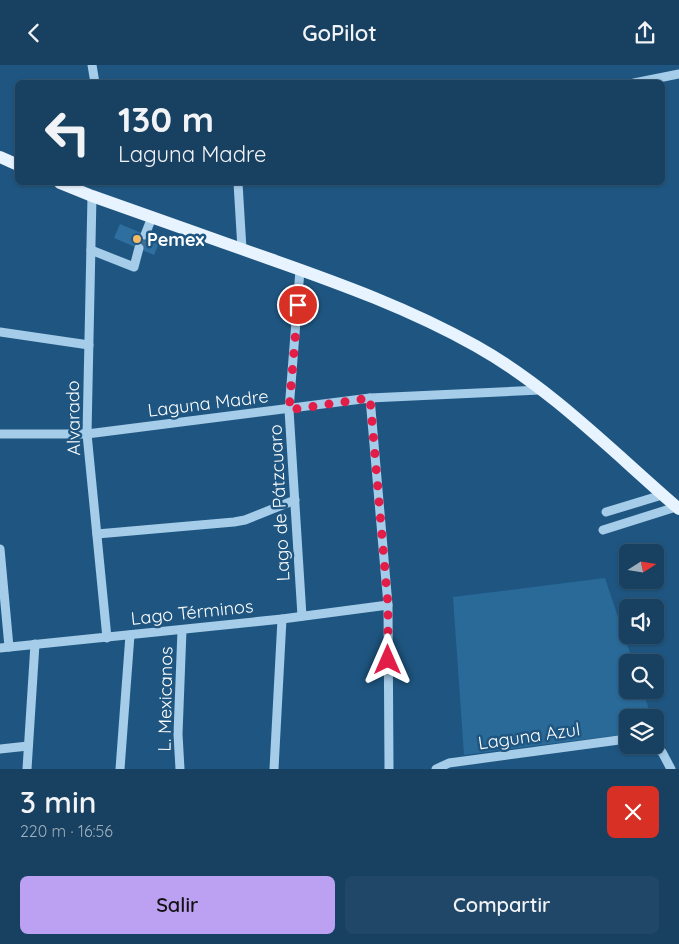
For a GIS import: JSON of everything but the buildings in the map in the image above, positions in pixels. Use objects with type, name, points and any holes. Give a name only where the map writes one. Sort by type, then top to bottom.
[{"type":"main road","points":[[0,157],[15,164]]},
{"type":"main road","points":[[77,186],[92,196],[362,291],[477,347],[540,390],[678,508]]},
{"type":"street","points":[[92,65],[94,80]]},
{"type":"street","points":[[649,80],[679,74]]},
{"type":"street","points":[[238,185],[242,249]]},
{"type":"street","name":"Alvarado","points":[[92,196],[87,434],[107,638]]},
{"type":"street","points":[[145,235],[152,217]]},
{"type":"street","points":[[91,250],[134,267],[139,248]]},
{"type":"street","name":"Lago de Pátzcuaro","points":[[300,270],[289,410],[302,615]]},
{"type":"street","points":[[0,332],[89,345]]},
{"type":"street","name":"Laguna Madre","points":[[0,434],[87,434],[289,410],[370,398],[540,390]]},
{"type":"street","points":[[370,398],[388,605],[389,769]]},
{"type":"street","points":[[606,511],[662,495]]},
{"type":"street","points":[[98,534],[239,521],[294,500]]},
{"type":"street","points":[[603,531],[678,508]]},
{"type":"street","points":[[0,549],[4,647]]},
{"type":"street","name":"Lago Términos","points":[[4,647],[182,630],[388,605]]},
{"type":"street","points":[[274,769],[282,619]]},
{"type":"street","name":"L. Mexicanos","points":[[180,769],[178,734],[182,630]]},
{"type":"street","points":[[120,769],[130,635]]},
{"type":"street","points":[[27,769],[35,644]]},
{"type":"street","name":"Laguna Azul","points":[[436,769],[449,763],[619,740]]},
{"type":"street","points":[[0,749],[28,746]]},
{"type":"street","points":[[663,754],[671,769]]},
{"type":"shaded area","points":[[605,578],[619,620],[619,644],[627,644],[630,654],[619,654],[619,699],[645,699],[649,709],[619,709],[619,735],[464,755],[453,597]]},
{"type":"tunnel","points":[[139,248],[145,235]]},
{"type":"place","name":"Pemex","points":[[137,239]]},
{"type":"route","points":[[298,305],[289,410],[370,398],[388,605],[388,660]]}]
